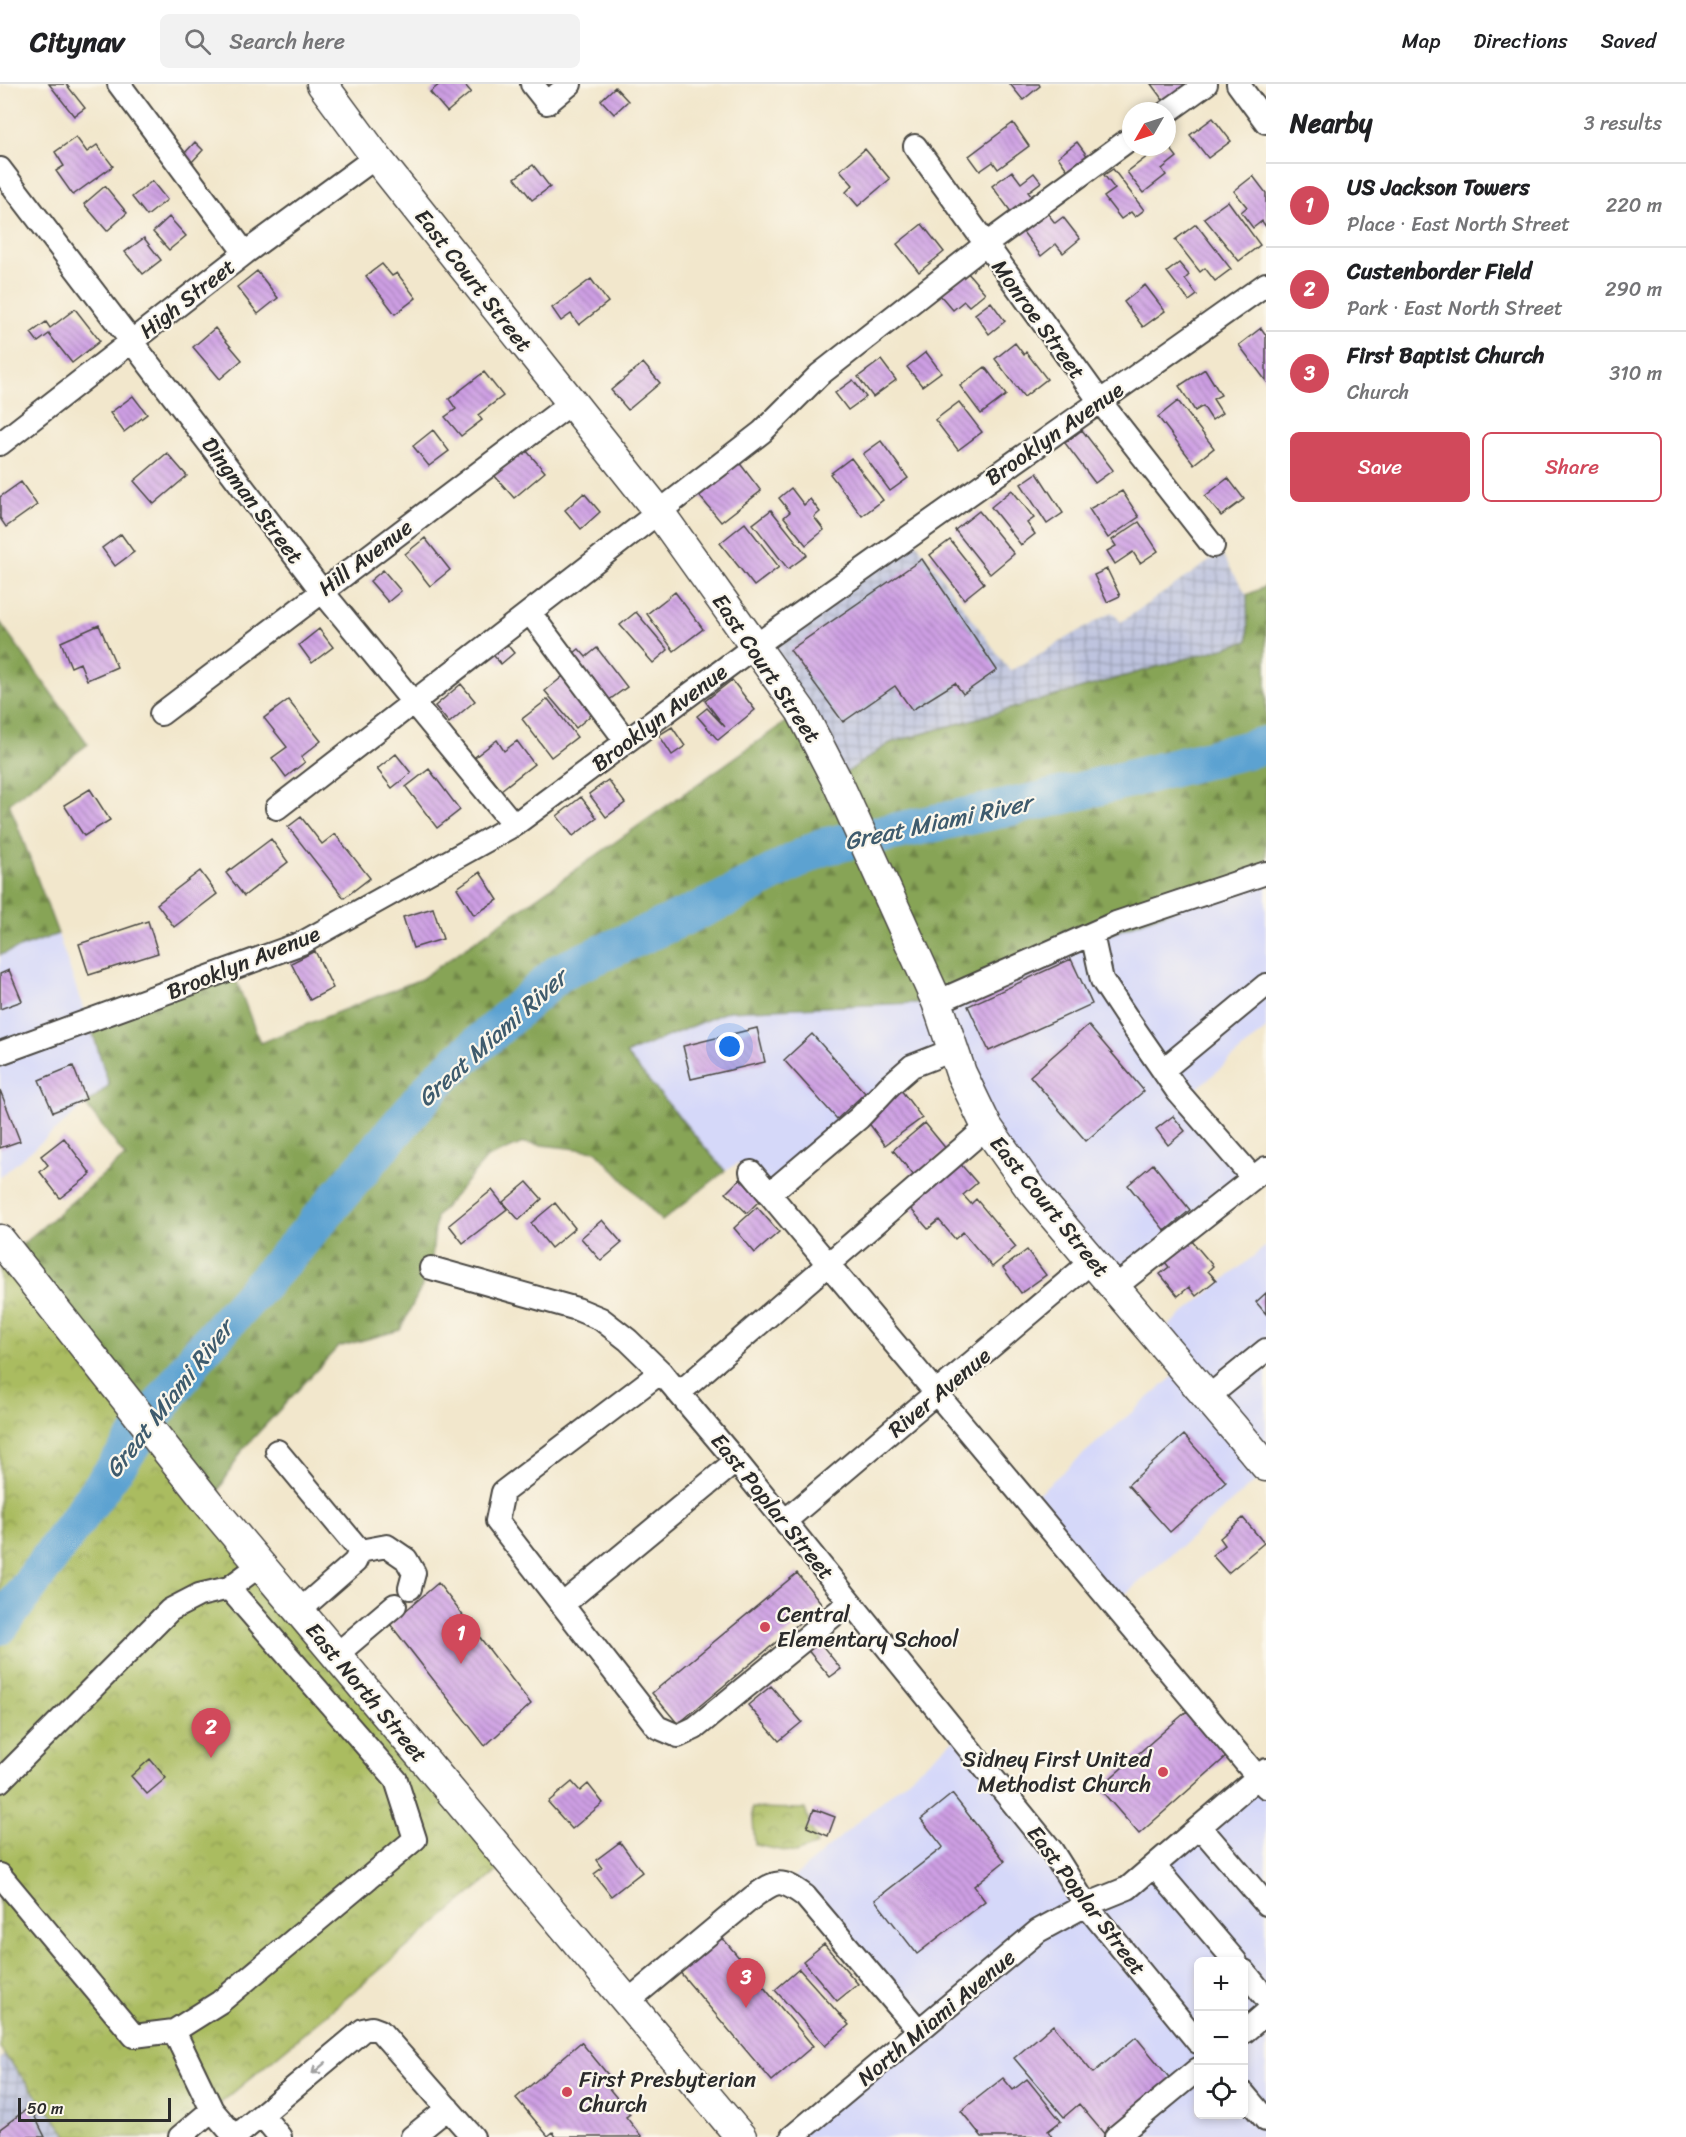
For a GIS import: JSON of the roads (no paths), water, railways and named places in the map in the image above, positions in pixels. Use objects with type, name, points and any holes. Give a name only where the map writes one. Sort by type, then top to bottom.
[{"type":"main road","name":"East Court Street","points":[[322,84],[376,157],[659,512],[801,711],[836,779],[937,1002],[953,1050],[987,1127],[1030,1188],[1266,1466]]},
{"type":"main road","name":"East North Street","points":[[6,1246],[210,1505],[741,2137]]},
{"type":"street","points":[[119,84],[245,253]]},
{"type":"street","points":[[532,84],[547,103],[570,84]]},
{"type":"street","points":[[1176,106],[1206,84]]},
{"type":"street","points":[[1241,85],[1266,122]]},
{"type":"street","points":[[277,808],[762,432],[819,375],[985,245],[1122,145]]},
{"type":"street","name":"Monroe Street","points":[[915,146],[1099,400],[1213,546]]},
{"type":"street","name":"High Street","points":[[0,444],[245,253],[376,157]]},
{"type":"street","name":"Dingman Street","points":[[0,169],[321,590],[514,825]]},
{"type":"street","name":"Brooklyn Avenue","points":[[0,1053],[302,943],[514,825],[755,645],[1266,284]]},
{"type":"street","name":"Hill Avenue","points":[[161,714],[321,590],[570,403]]},
{"type":"street","points":[[530,612],[626,741]]},
{"type":"street","points":[[937,1002],[1116,923],[1265,875]]},
{"type":"street","points":[[1092,934],[1102,980],[1163,1070],[1179,1092],[1259,1173],[1115,1287]]},
{"type":"street","points":[[1163,1070],[1266,985]]},
{"type":"street","points":[[769,1194],[860,1118],[889,1086],[912,1066],[953,1050]]},
{"type":"street","points":[[679,1394],[987,1127]]},
{"type":"street","points":[[751,1172],[1263,1778]]},
{"type":"street","name":"River Avenue","points":[[785,1521],[938,1394],[1092,1261]]},
{"type":"street","name":"East Poplar Street","points":[[431,1268],[578,1309],[601,1319],[628,1340],[660,1372],[736,1461],[1052,1851],[1086,1905],[1194,2037]]},
{"type":"street","points":[[1208,1397],[1266,1350]]},
{"type":"street","points":[[660,1372],[503,1492],[497,1521],[657,1727],[678,1736],[695,1728],[850,1602]]},
{"type":"street","points":[[277,1451],[360,1551]]},
{"type":"street","points":[[562,1605],[736,1461]]},
{"type":"street","points":[[336,1655],[402,1597],[414,1574],[406,1558],[387,1546],[360,1551]]},
{"type":"street","points":[[299,1611],[355,1562],[360,1551]]},
{"type":"street","points":[[0,1781],[170,1610],[199,1595],[229,1588],[260,1565]]},
{"type":"street","points":[[0,1875],[135,2036],[174,2031],[220,2002],[415,1839],[396,1780],[229,1588]]},
{"type":"street","name":"North Miami Avenue","points":[[792,2137],[1038,1931],[1086,1905],[1128,1888],[1200,1827],[1263,1778]]},
{"type":"street","points":[[1200,1827],[1266,1904]]},
{"type":"street","points":[[1155,1867],[1232,1957]]},
{"type":"street","points":[[627,2002],[753,1897],[773,1883],[787,1883],[805,1896],[919,2031]]},
{"type":"street","points":[[1248,1976],[1266,1998]]},
{"type":"street","points":[[1248,2029],[1266,2013]]},
{"type":"street","points":[[174,2031],[212,2110],[235,2137],[363,2030],[372,2028],[380,2031],[473,2137]]},
{"type":"street","points":[[1116,2137],[1194,2072]]},
{"type":"street","points":[[1248,2099],[1266,2120]]},
{"type":"street","points":[[412,2137],[448,2108]]},
{"type":"street","points":[[180,2137],[212,2110]]},
{"type":"street","points":[[262,2115],[280,2137]]},
{"type":"waterway","name":"Great Miami River","points":[[0,1626],[199,1353],[299,1243],[437,1081],[560,972],[722,900],[822,847],[1044,800],[1266,745]]},
{"type":"place","name":"Central Elementary School","points":[[765,1627]]},
{"type":"place","name":"US Jackson Towers","points":[[461,1664]]},
{"type":"place","name":"Custenborder Field","points":[[211,1758]]},
{"type":"place","name":"Sidney First United Methodist Church","points":[[1163,1772]]},
{"type":"place","name":"First Baptist Church","points":[[746,2008]]},
{"type":"place","name":"First Presbyterian Church","points":[[567,2092]]}]
